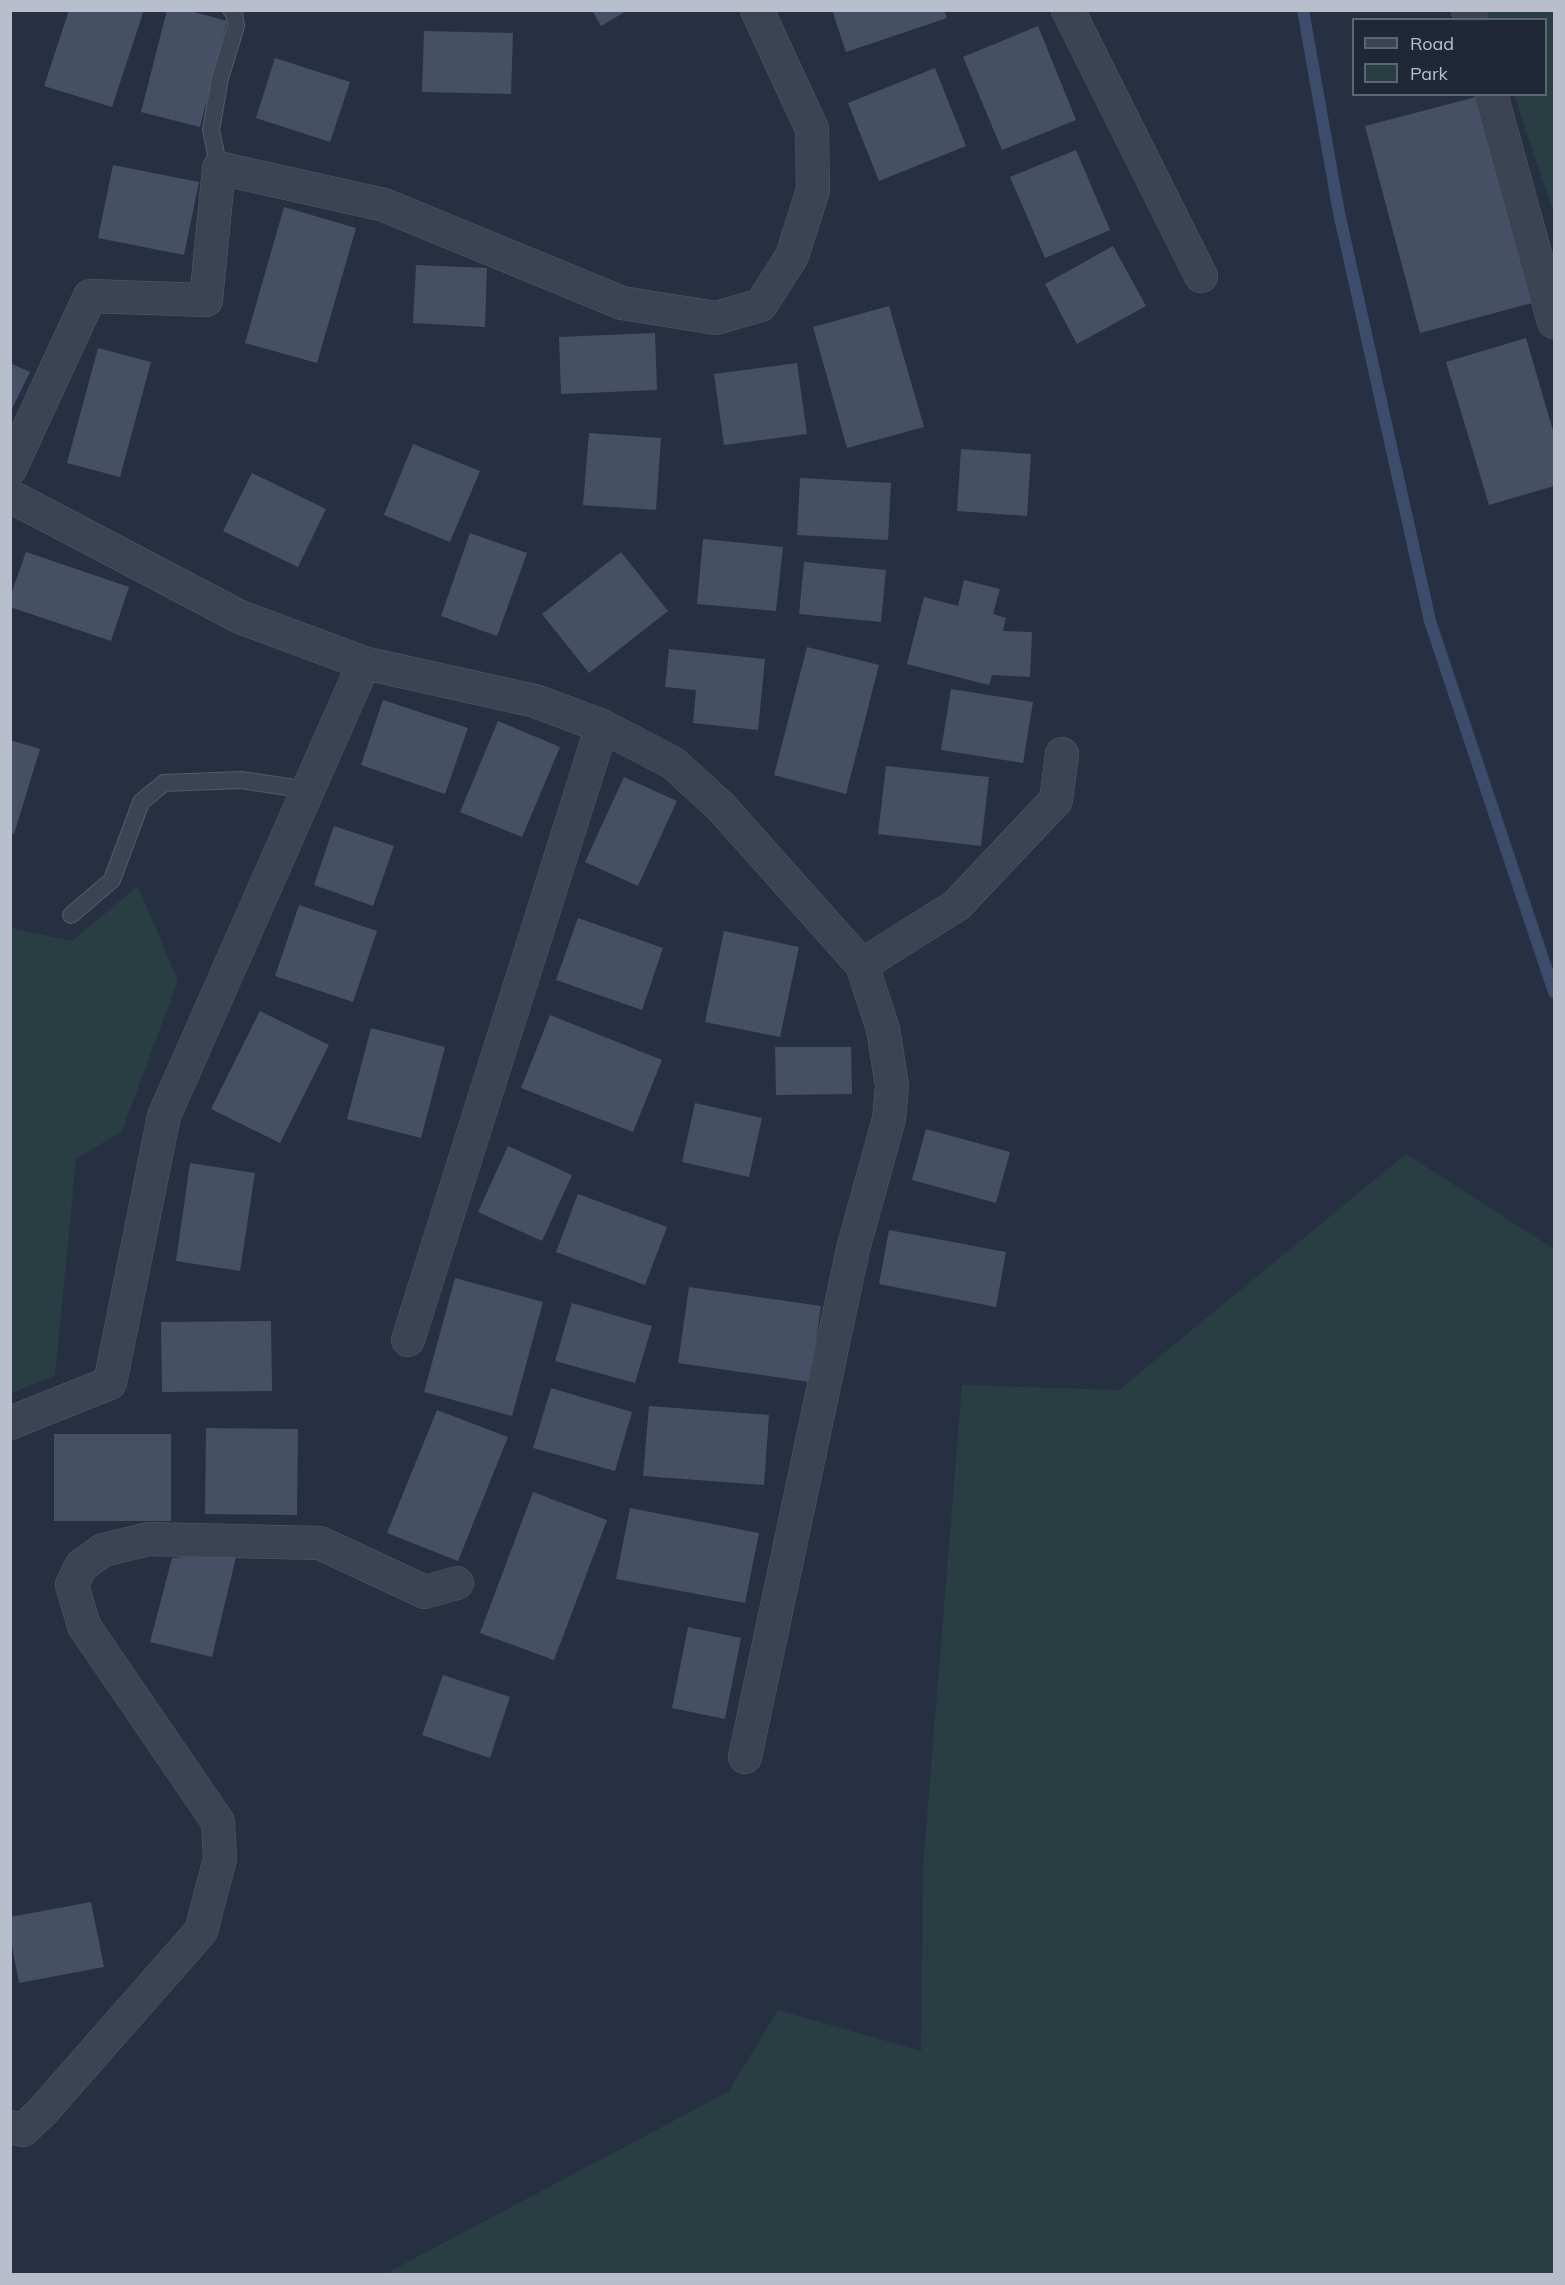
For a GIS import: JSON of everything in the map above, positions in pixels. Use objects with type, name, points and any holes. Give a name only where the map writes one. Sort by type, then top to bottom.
[{"type":"street","points":[[10,469],[90,296],[206,300],[219,168],[384,205],[622,303],[716,318],[761,305],[792,256],[813,190],[812,129],[757,10]]},
{"type":"street","points":[[1068,10],[1202,276]]},
{"type":"street","points":[[1492,96],[1554,322]]},
{"type":"street","points":[[10,496],[240,617],[364,663],[535,701],[603,726],[673,763],[713,799],[862,965],[883,1029],[892,1086],[889,1119],[853,1249],[745,1757]]},
{"type":"street","points":[[10,1423],[110,1383],[164,1116],[364,663]]},
{"type":"street","points":[[408,1340],[603,726]]},
{"type":"street","points":[[862,965],[957,904],[1056,800],[1062,754]]},
{"type":"street","points":[[10,2127],[22,2130],[42,2112],[201,1931],[220,1858],[218,1822],[84,1626],[72,1585],[81,1566],[103,1550],[149,1539],[321,1543],[425,1592],[457,1583]]},
{"type":"lane","points":[[219,168],[211,130],[220,78],[236,26],[234,12],[231,10]]},
{"type":"lane","points":[[71,915],[112,880],[141,802],[164,783],[241,780],[308,790]]},
{"type":"green space","points":[[1486,11],[1554,11],[1554,214],[1514,96],[1547,96],[1547,18],[1489,18]]},
{"type":"green space","points":[[138,886],[178,981],[122,1131],[76,1159],[55,1376],[11,1393],[11,928],[72,941]]},
{"type":"green space","points":[[1406,1154],[1554,1249],[1554,2274],[385,2274],[728,2092],[778,2010],[921,2051],[923,1867],[962,1385],[1119,1390]]},
{"type":"building","points":[[69,10],[144,10],[112,107],[44,86]]},
{"type":"building","points":[[167,10],[187,10],[227,21],[200,127],[141,112]]},
{"type":"building","points":[[592,10],[628,10],[601,26]]},
{"type":"building","points":[[832,10],[944,10],[947,18],[846,52]]},
{"type":"building","points":[[1038,26],[1076,120],[1002,150],[963,57]]},
{"type":"building","points":[[424,31],[513,33],[511,94],[422,92]]},
{"type":"building","points":[[275,58],[350,82],[330,142],[256,118]]},
{"type":"building","points":[[935,68],[966,146],[879,181],[848,103]]},
{"type":"building","points":[[1476,97],[1532,303],[1420,333],[1365,126]]},
{"type":"building","points":[[1076,150],[1110,230],[1045,258],[1010,177]]},
{"type":"building","points":[[113,165],[199,182],[184,255],[98,238]]},
{"type":"building","points":[[284,207],[356,228],[317,363],[245,343]]},
{"type":"building","points":[[1113,246],[1146,306],[1077,344],[1045,284]]},
{"type":"building","points":[[416,265],[487,268],[485,327],[413,323]]},
{"type":"building","points":[[889,306],[924,427],[847,448],[813,327]]},
{"type":"building","points":[[655,333],[657,390],[561,394],[559,337]]},
{"type":"building","points":[[1526,338],[1554,434],[1554,486],[1489,505],[1446,362]]},
{"type":"building","points":[[98,348],[151,362],[120,477],[67,463]]},
{"type":"building","points":[[10,363],[30,372],[10,413]]},
{"type":"building","points":[[797,363],[807,434],[724,445],[714,374]]},
{"type":"building","points":[[589,433],[661,438],[656,510],[583,505]]},
{"type":"building","points":[[413,444],[480,471],[450,542],[384,515]]},
{"type":"building","points":[[961,449],[1031,454],[1027,516],[957,511]]},
{"type":"building","points":[[252,473],[326,509],[298,567],[223,531]]},
{"type":"building","points":[[800,478],[891,483],[888,540],[797,535]]},
{"type":"building","points":[[470,533],[527,553],[497,636],[441,616]]},
{"type":"building","points":[[703,539],[783,547],[776,611],[697,604]]},
{"type":"building","points":[[26,552],[129,587],[111,641],[10,607],[10,597]]},
{"type":"building","points":[[621,552],[668,611],[589,673],[542,614]]},
{"type":"building","points":[[804,562],[886,570],[881,622],[799,614]]},
{"type":"building","points":[[964,580],[1000,589],[993,614],[1006,618],[1003,631],[1032,632],[1030,677],[992,675],[989,685],[907,664],[924,597],[958,606]]},
{"type":"building","points":[[807,647],[879,665],[846,794],[774,775]]},
{"type":"building","points":[[669,649],[765,659],[758,730],[693,723],[696,690],[665,687]]},
{"type":"building","points":[[951,689],[1033,702],[1023,763],[941,750]]},
{"type":"building","points":[[383,700],[468,728],[445,794],[361,765]]},
{"type":"building","points":[[498,721],[560,747],[522,837],[460,812]]},
{"type":"building","points":[[10,740],[40,749],[14,834],[10,833]]},
{"type":"building","points":[[886,766],[989,777],[981,846],[878,834]]},
{"type":"building","points":[[624,777],[677,801],[638,886],[585,862]]},
{"type":"building","points":[[334,826],[394,846],[373,906],[314,885]]},
{"type":"building","points":[[299,905],[377,931],[353,1002],[275,976]]},
{"type":"building","points":[[578,918],[663,948],[642,1010],[556,980]]},
{"type":"building","points":[[724,931],[799,947],[780,1037],[705,1022]]},
{"type":"building","points":[[260,1011],[329,1045],[280,1143],[211,1109]]},
{"type":"building","points":[[550,1015],[662,1060],[633,1132],[521,1088]]},
{"type":"building","points":[[371,1028],[445,1047],[421,1138],[347,1119]]},
{"type":"building","points":[[775,1047],[851,1047],[852,1094],[776,1095]]},
{"type":"building","points":[[695,1103],[762,1118],[749,1177],[682,1162]]},
{"type":"building","points":[[926,1129],[1010,1152],[996,1203],[912,1180]]},
{"type":"building","points":[[508,1146],[572,1175],[542,1241],[478,1212]]},
{"type":"building","points":[[190,1163],[255,1173],[240,1271],[176,1261]]},
{"type":"building","points":[[578,1194],[667,1227],[645,1285],[556,1252]]},
{"type":"building","points":[[889,1230],[1006,1252],[996,1307],[879,1284]]},
{"type":"building","points":[[455,1278],[543,1302],[512,1416],[424,1392]]},
{"type":"building","points":[[689,1287],[821,1306],[810,1382],[678,1363]]},
{"type":"building","points":[[572,1303],[652,1326],[635,1383],[555,1361]]},
{"type":"building","points":[[271,1321],[272,1391],[162,1392],[161,1322]]},
{"type":"building","points":[[551,1388],[632,1412],[615,1471],[533,1448]]},
{"type":"building","points":[[649,1406],[769,1415],[764,1485],[643,1476]]},
{"type":"building","points":[[437,1410],[508,1437],[458,1561],[387,1533]]},
{"type":"building","points":[[206,1428],[298,1429],[297,1515],[205,1514]]},
{"type":"building","points":[[54,1434],[171,1434],[171,1521],[54,1521]]},
{"type":"building","points":[[533,1492],[607,1520],[554,1660],[480,1633]]},
{"type":"building","points":[[630,1508],[759,1533],[745,1603],[616,1579]]},
{"type":"building","points":[[237,1553],[212,1657],[150,1642],[172,1558]]},
{"type":"building","points":[[688,1627],[741,1638],[725,1719],[672,1708]]},
{"type":"building","points":[[443,1675],[510,1697],[490,1758],[422,1735]]},
{"type":"building","points":[[91,1902],[104,1967],[19,1983],[10,1936],[10,1917]]},
{"type":"waterway","points":[[1303,10],[1339,213],[1430,621],[1554,992]]}]
